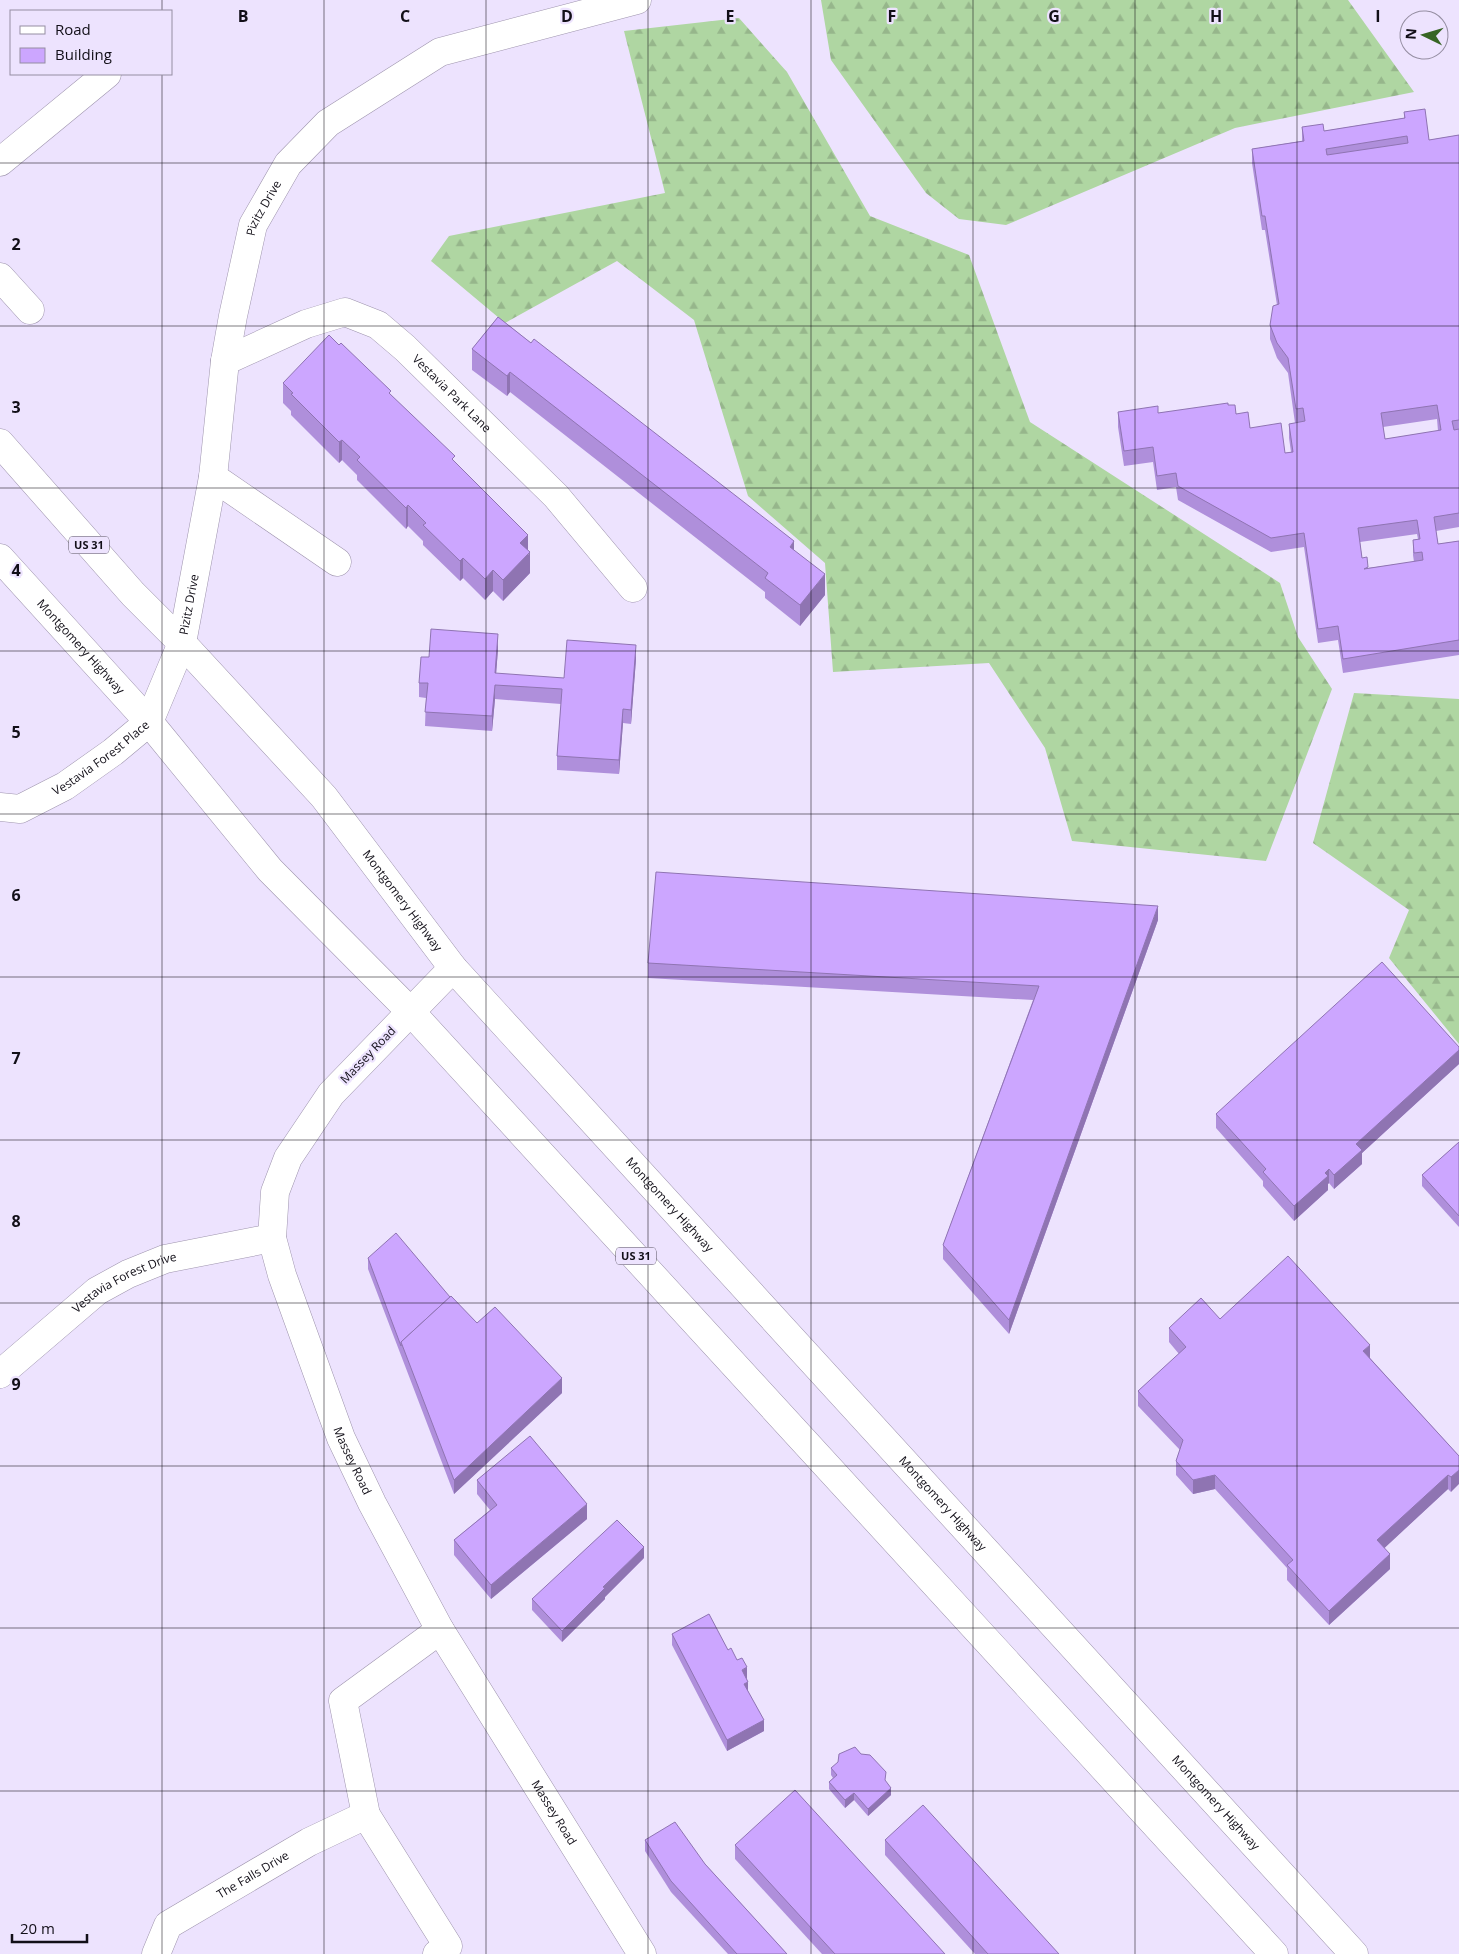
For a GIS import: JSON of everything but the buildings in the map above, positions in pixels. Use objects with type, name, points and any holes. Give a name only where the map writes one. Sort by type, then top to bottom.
[{"type":"street","name":"Pizitz Drive","points":[[182,643],[213,477],[225,361],[253,225],[288,164],[328,122],[440,52],[637,0]]},
{"type":"street","points":[[0,162],[106,75]]},
{"type":"street","points":[[0,277],[30,310]]},
{"type":"street","name":"Vestavia Park Lane","points":[[225,361],[306,324],[345,312],[378,325],[405,348],[556,496],[633,588]]},
{"type":"street","name":"Montgomery Highway","points":[[0,443],[133,594],[182,643],[324,797],[453,968],[1354,1954]]},
{"type":"street","points":[[213,477],[336,562]]},
{"type":"street","name":"Montgomery Highway","points":[[0,558],[149,722],[270,870],[410,1011],[1274,1954]]},
{"type":"street","name":"Vestavia Forest Place","points":[[0,807],[20,808],[65,786],[113,752],[149,722],[182,643]]},
{"type":"street","name":"Massey Road","points":[[453,968],[331,1094],[288,1158],[275,1192],[272,1238],[282,1275],[342,1438],[372,1503],[440,1630],[642,1954]]},
{"type":"street","name":"Vestavia Forest Drive","points":[[0,1374],[97,1291],[128,1274],[165,1259],[272,1238]]},
{"type":"street","points":[[437,1954],[448,1946],[366,1815],[343,1700],[440,1630]]},
{"type":"street","name":"The Falls Drive","points":[[156,1954],[168,1925],[310,1842],[366,1815]]},
{"type":"green space","points":[[821,0],[1348,0],[1414,92],[1235,128],[1006,225],[959,219],[926,193],[831,60]]},
{"type":"green space","points":[[739,18],[787,72],[870,216],[969,255],[1030,422],[1280,583],[1298,637],[1332,689],[1266,861],[1072,841],[1045,748],[989,663],[833,672],[825,563],[748,496],[694,320],[617,261],[505,323],[431,261],[449,236],[665,193],[624,31]]},
{"type":"green space","points":[[1354,693],[1459,699],[1459,1044],[1389,958],[1409,910],[1313,843]]}]
